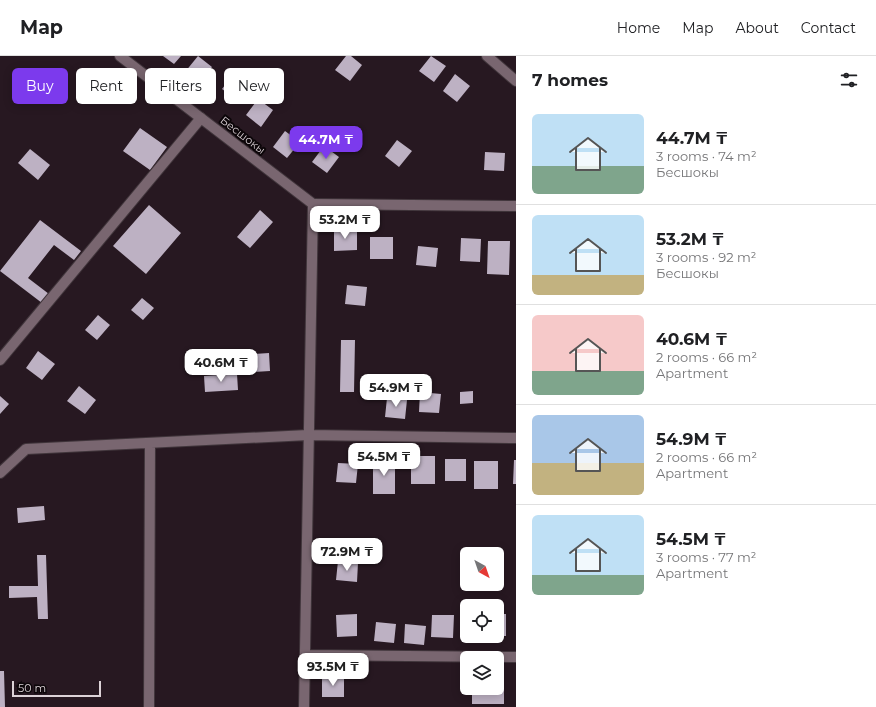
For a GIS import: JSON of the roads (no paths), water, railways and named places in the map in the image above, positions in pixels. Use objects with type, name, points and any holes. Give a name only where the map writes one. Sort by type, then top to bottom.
[{"type":"street","name":"Бесшокы","points":[[120,56],[313,204]]},
{"type":"street","points":[[487,56],[516,81]]},
{"type":"street","points":[[0,360],[201,118]]},
{"type":"street","points":[[304,707],[313,204],[516,206]]},
{"type":"street","points":[[0,472],[26,449],[308,435],[516,438]]},
{"type":"street","points":[[149,707],[150,443]]},
{"type":"street","points":[[305,655],[516,657]]}]
